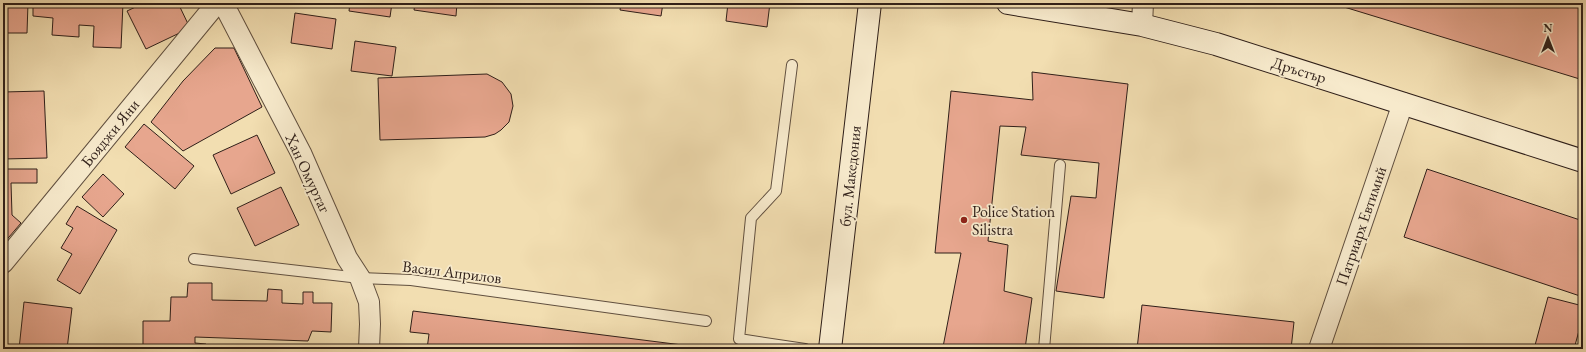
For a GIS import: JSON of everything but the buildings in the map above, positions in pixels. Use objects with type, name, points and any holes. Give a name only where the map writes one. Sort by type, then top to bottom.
[{"type":"street","name":"Бояджи Яни","points":[[3,263],[217,3]]},
{"type":"street","name":"Хан Омуртаг","points":[[223,3],[301,153],[347,258],[360,278],[368,302],[370,324],[369,349]]},
{"type":"street","name":"бул. Македония","points":[[830,349],[870,3]]},
{"type":"street","name":"Дръстър","points":[[1008,3],[1142,25],[1216,44],[1583,161]]},
{"type":"street","points":[[1142,25],[1143,3]]},
{"type":"street","name":"Патриарх Евтимий","points":[[1319,349],[1403,103]]},
{"type":"lane","points":[[792,65],[776,191],[751,218],[739,339],[805,349]]},
{"type":"lane","points":[[1044,349],[1060,165]]},
{"type":"lane","name":"Васил Априлов","points":[[194,259],[360,278],[411,280],[706,321]]},
{"type":"place","name":"Police Station Silistra","points":[[964,220]]}]
